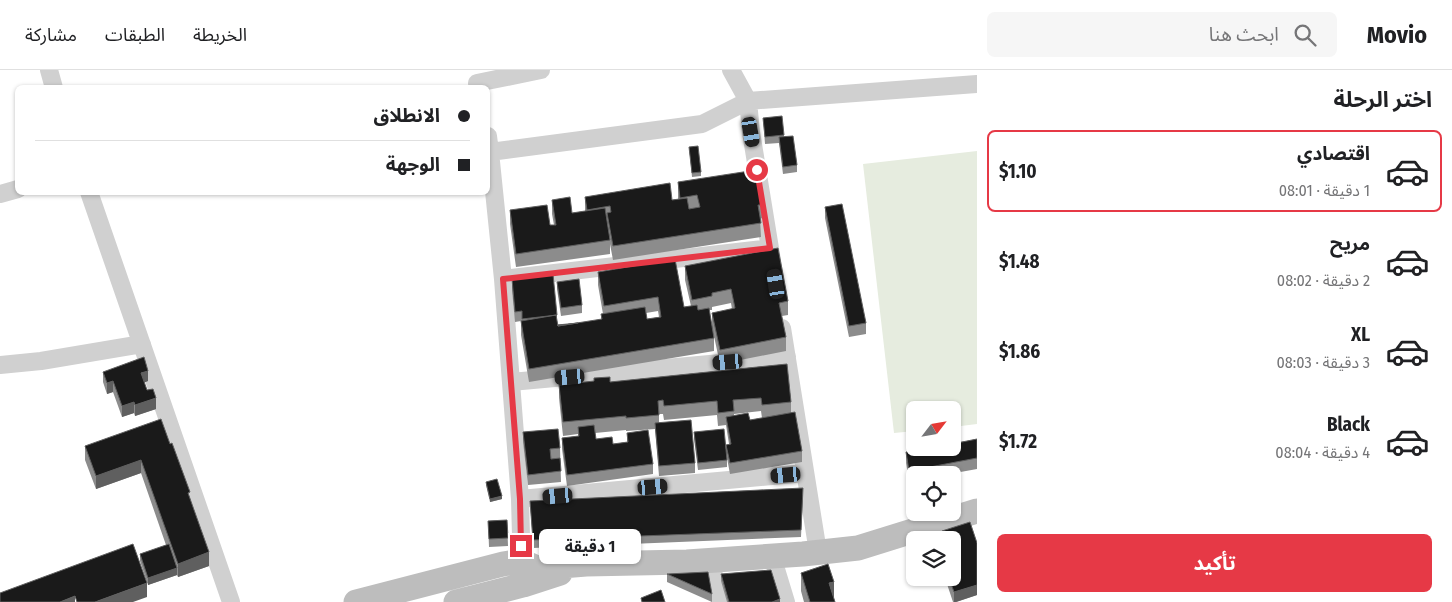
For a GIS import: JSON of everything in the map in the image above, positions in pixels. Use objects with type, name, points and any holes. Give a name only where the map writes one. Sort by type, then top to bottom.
[{"type":"main road","points":[[456,602],[522,573],[586,564],[710,560],[858,548],[977,511]]},
{"type":"main road","points":[[356,602],[503,564],[522,573]]},
{"type":"street","points":[[49,70],[53,85]]},
{"type":"street","points":[[476,80],[541,70]]},
{"type":"street","points":[[731,70],[748,101],[751,132],[777,293]]},
{"type":"street","points":[[490,147],[702,124],[748,101],[977,84]]},
{"type":"street","points":[[490,165],[503,279],[520,499],[522,573]]},
{"type":"street","points":[[0,194],[15,190]]},
{"type":"street","points":[[90,195],[231,602]]},
{"type":"street","points":[[503,279],[770,248]]},
{"type":"street","points":[[780,312],[818,552]]},
{"type":"street","points":[[0,366],[142,344]]},
{"type":"street","points":[[510,382],[787,357]]},
{"type":"street","points":[[520,499],[805,473]]},
{"type":"street","points":[[772,556],[786,602]]},
{"type":"street","points":[[710,560],[721,602]]},
{"type":"shaded area","points":[[977,151],[977,424],[961,426],[961,401],[906,401],[906,432],[894,433],[863,164]]},
{"type":"building","points":[[782,116],[784,135],[765,137],[763,118]]},
{"type":"building","points":[[793,136],[797,165],[783,167],[779,137]]},
{"type":"building","points":[[698,146],[701,172],[692,173],[689,147]]},
{"type":"building","points":[[756,170],[762,205],[758,205],[761,223],[613,246],[607,213],[611,212],[610,206],[587,210],[585,197],[670,183],[672,200],[687,198],[689,209],[700,207],[697,195],[680,198],[678,182]]},
{"type":"building","points":[[570,197],[572,213],[605,208],[610,240],[516,254],[510,210],[547,205],[550,225],[556,225],[552,200]]},
{"type":"building","points":[[842,204],[866,323],[849,326],[825,207]]},
{"type":"building","points":[[778,248],[788,301],[779,303],[786,337],[720,350],[712,313],[735,308],[731,289],[712,293],[712,296],[692,300],[685,266]]},
{"type":"building","points":[[675,259],[684,307],[697,305],[698,310],[709,308],[714,338],[529,369],[521,321],[556,315],[558,326],[602,319],[601,314],[645,307],[647,319],[661,317],[658,297],[604,306],[598,272]]},
{"type":"building","points":[[553,274],[557,315],[522,319],[522,311],[515,312],[512,279]]},
{"type":"building","points":[[579,279],[582,305],[561,308],[557,282]]},
{"type":"building","points":[[144,357],[148,371],[141,373],[147,390],[153,389],[156,398],[135,405],[134,402],[122,406],[113,381],[107,383],[103,372]]},
{"type":"building","points":[[787,364],[791,402],[762,405],[761,398],[733,400],[734,411],[718,413],[717,401],[664,406],[663,400],[658,401],[659,415],[563,422],[559,385],[594,381],[594,378],[610,377],[610,382]]},
{"type":"building","points":[[795,412],[802,451],[730,463],[726,445],[731,444],[726,417],[748,413],[750,420]]},
{"type":"building","points":[[161,419],[190,492],[188,493],[209,552],[178,564],[141,460],[96,476],[85,446]]},
{"type":"building","points":[[691,420],[695,463],[659,466],[655,423]]},
{"type":"building","points":[[594,425],[596,439],[612,437],[613,444],[628,442],[627,433],[648,430],[653,464],[567,475],[562,438],[579,436],[578,427]]},
{"type":"building","points":[[558,429],[560,448],[550,449],[551,459],[560,458],[561,471],[528,475],[523,432]]},
{"type":"building","points":[[724,429],[727,460],[698,463],[694,432]]},
{"type":"building","points":[[977,439],[977,458],[935,466],[908,466],[907,456],[961,456],[961,442]]},
{"type":"building","points":[[497,479],[502,496],[490,499],[486,482]]},
{"type":"building","points":[[803,488],[801,530],[533,540],[530,501]]},
{"type":"building","points":[[507,520],[508,538],[489,539],[488,521]]},
{"type":"building","points":[[970,522],[977,543],[977,585],[954,592],[952,586],[961,586],[961,531],[942,531]]},
{"type":"building","points":[[133,544],[147,583],[95,602],[77,602],[75,596],[60,602],[0,602],[0,593]]},
{"type":"building","points":[[169,544],[177,568],[148,578],[140,554]]},
{"type":"building","points":[[828,564],[834,582],[829,583],[835,602],[810,602],[801,573]]},
{"type":"building","points":[[771,570],[780,599],[772,602],[729,602],[721,574]]},
{"type":"building","points":[[708,572],[712,594],[667,574]]},
{"type":"building","points":[[661,590],[665,602],[642,602],[641,598]]},
{"type":"route","points":[[521,546],[520,499],[503,279],[770,248],[757,170]]}]
